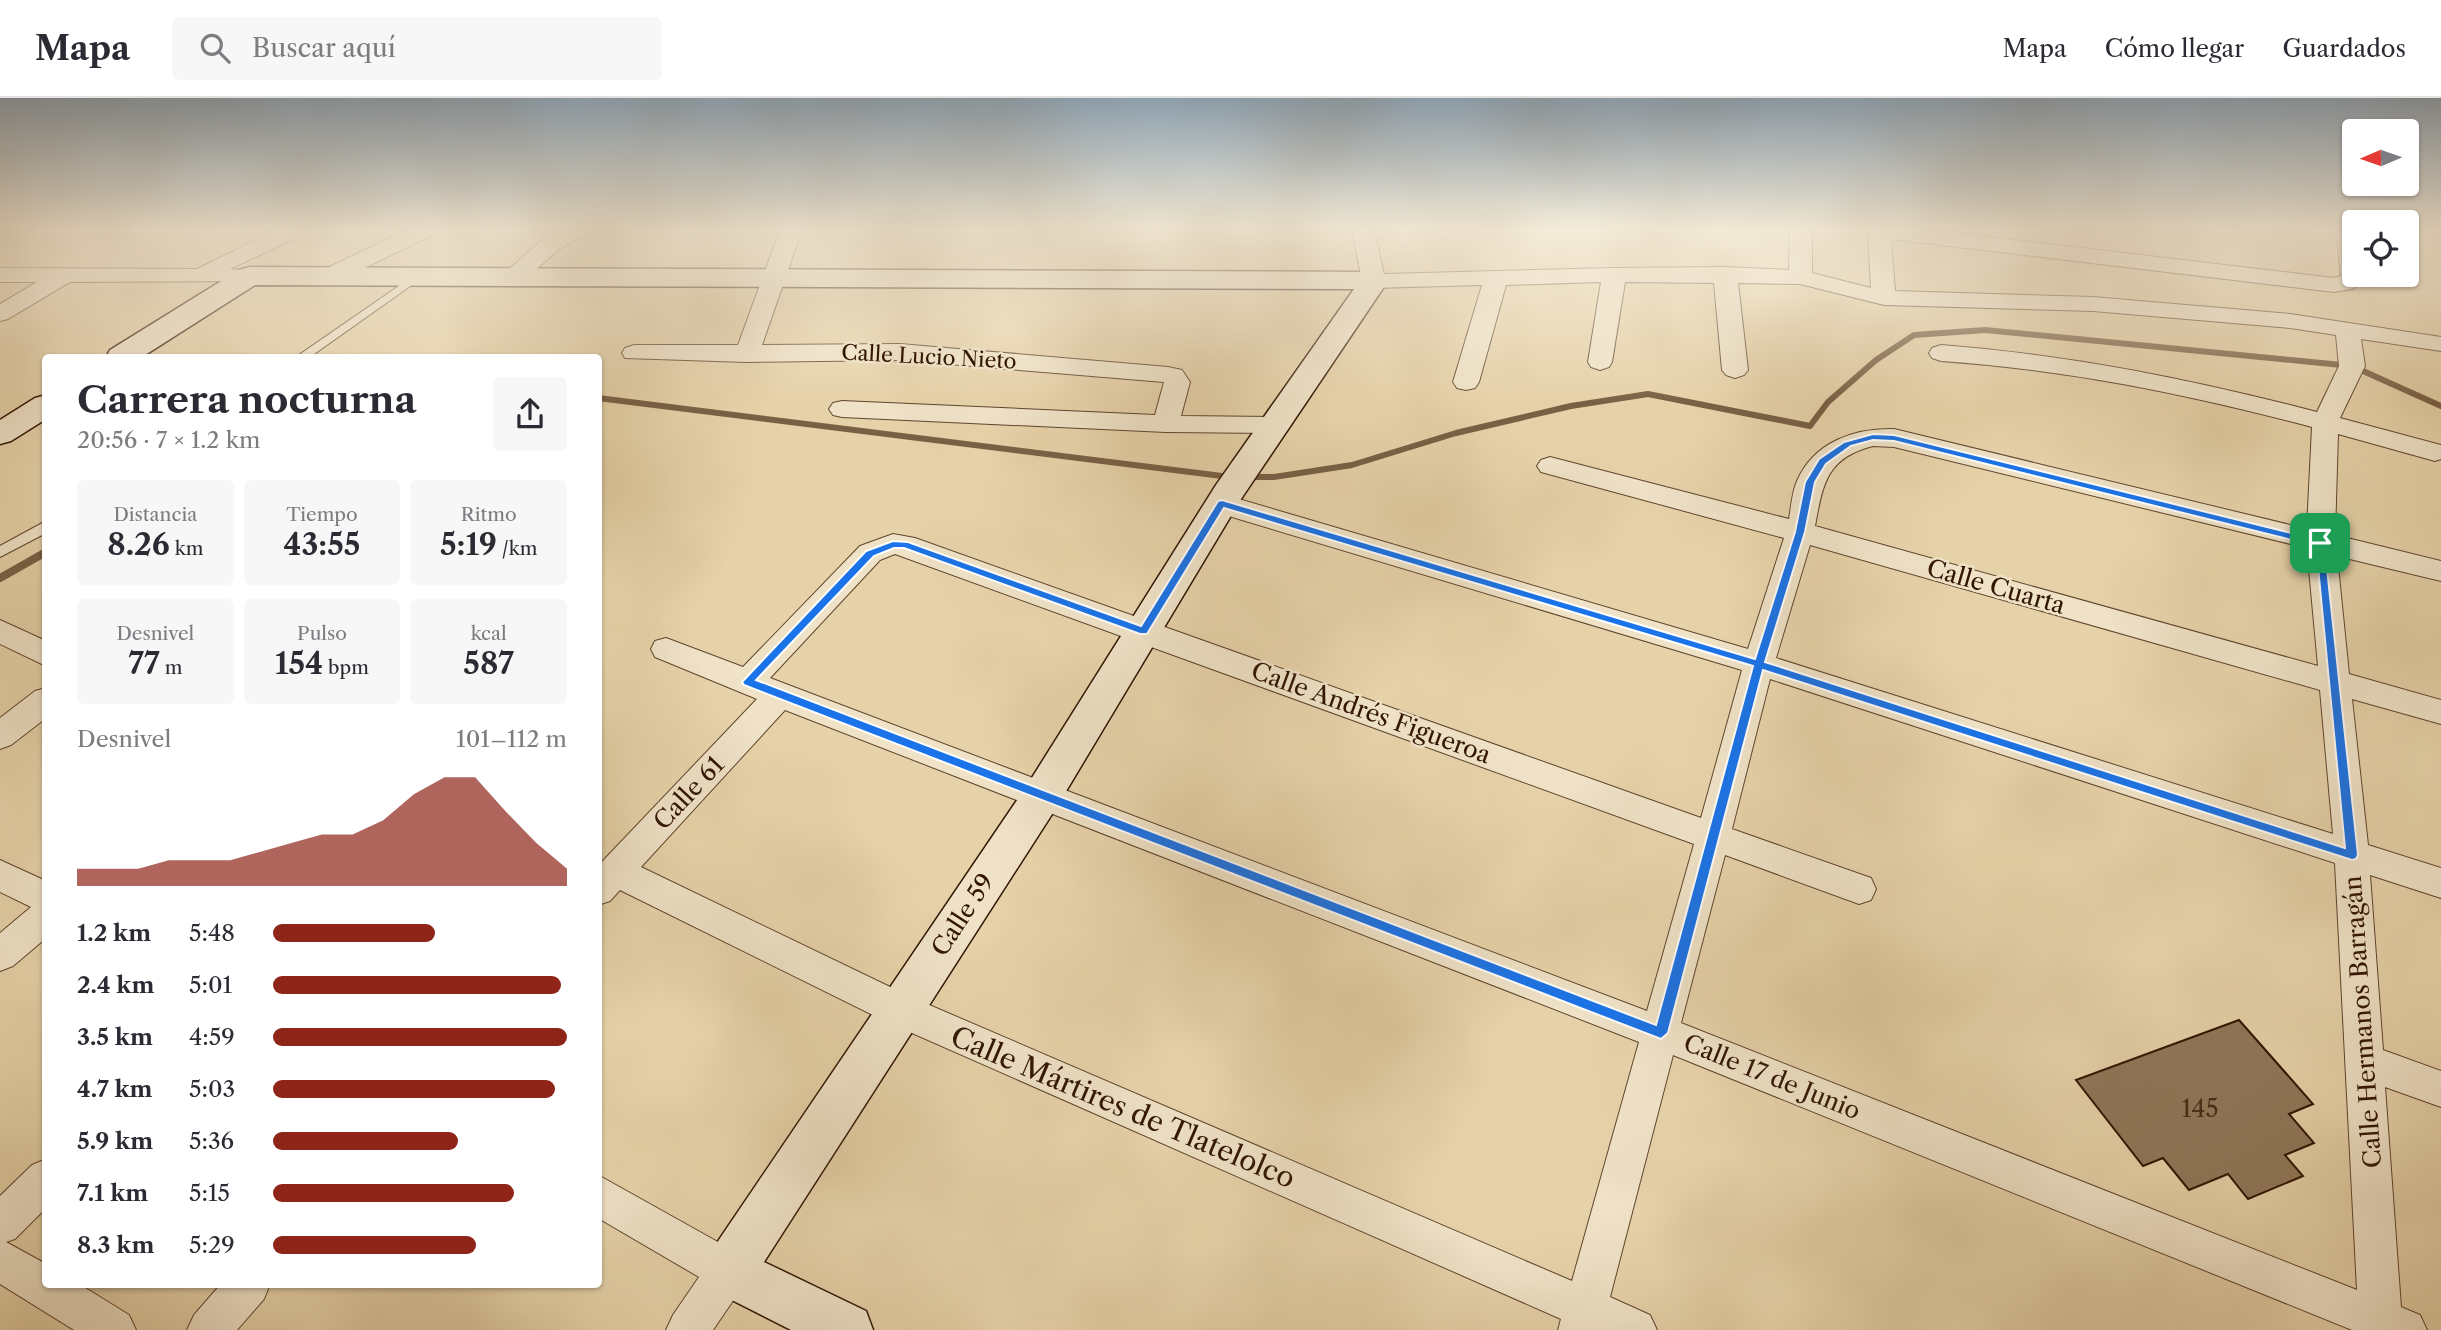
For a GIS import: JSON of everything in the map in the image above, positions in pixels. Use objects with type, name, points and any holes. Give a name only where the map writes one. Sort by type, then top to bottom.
[{"type":"street","points":[[0,314],[43,287]]},
{"type":"street","points":[[126,354],[231,287]]},
{"type":"street","points":[[747,354],[769,287]]},
{"type":"street","name":"Calle 59","points":[[688,1330],[1042,796],[1225,498],[1369,287]]},
{"type":"street","points":[[1466,382],[1493,287]]},
{"type":"street","points":[[1600,362],[1612,287]]},
{"type":"street","points":[[1726,287],[1735,370]]},
{"type":"street","points":[[1842,287],[1884,298],[2093,303],[2290,321],[2441,344]]},
{"type":"street","points":[[1883,287],[1884,298]]},
{"type":"street","points":[[2325,422],[2352,366],[2347,328]]},
{"type":"street","name":"Calle Lucio Nieto","points":[[634,353],[949,355],[1168,375],[1173,376],[1177,382],[1166,424]]},
{"type":"street","points":[[1941,353],[2023,359],[2108,372],[2325,422],[2435,452]]},
{"type":"street","points":[[0,434],[42,408]]},
{"type":"street","points":[[842,409],[1166,424],[1273,425]]},
{"type":"street","name":"Calle Hermanos Barragán","points":[[2325,422],[2320,543],[2352,855],[2366,1062],[2389,1327]]},
{"type":"street","points":[[1583,1319],[1759,664],[1800,532],[1810,482],[1822,461],[1847,444],[1859,440],[1894,438],[2441,571]]},
{"type":"street","name":"Calle Cuarta","points":[[1550,466],[1800,532],[2441,712]]},
{"type":"street","points":[[1225,498],[1759,664],[2441,883]]},
{"type":"street","name":"Calle Andrés Figueroa","points":[[748,682],[870,554],[881,547],[905,545],[1859,889]]},
{"type":"street","points":[[0,631],[42,653]]},
{"type":"street","name":"Calle 17 de Junio","points":[[666,649],[1661,1033],[2389,1327]]},
{"type":"street","name":"Calle 61","points":[[607,881],[780,695]]},
{"type":"street","points":[[0,736],[42,704]]},
{"type":"street","points":[[0,875],[42,896]]},
{"type":"street","name":"Calle Mártires de Tlatelolco","points":[[607,881],[900,1010],[1583,1319],[1635,1330]]},
{"type":"street","points":[[0,955],[42,919]]},
{"type":"street","points":[[2366,1062],[2441,1089]]},
{"type":"street","points":[[0,1224],[42,1183]]},
{"type":"street","points":[[602,1197],[729,1271],[847,1330]]},
{"type":"street","points":[[0,1260],[42,1286]]},
{"type":"street","points":[[46,1288],[114,1330]]},
{"type":"street","points":[[209,1330],[246,1288]]},
{"type":"lane","points":[[306,354],[401,287]]},
{"type":"lane","points":[[0,552],[42,528]]},
{"type":"building","points":[[2239,1020],[2313,1104],[2289,1114],[2314,1143],[2285,1155],[2303,1176],[2248,1199],[2228,1174],[2189,1190],[2163,1158],[2143,1166],[2076,1080]]},
{"type":"waterway","points":[[1246,477],[1274,477],[1352,465],[1456,433],[1571,406],[1648,394],[1810,426],[1828,402],[1876,360],[1914,335],[1985,330],[2352,366],[2441,406]]},
{"type":"waterway","points":[[602,398],[1230,477]]},
{"type":"waterway","points":[[0,578],[42,554]]},
{"type":"route","points":[[2320,543],[1894,438],[1873,437],[1847,444],[1822,461],[1810,482],[1800,532],[1759,664],[1222,503],[1144,631],[905,545],[893,544],[870,554],[748,682],[1661,1033],[1759,664],[2352,855],[2320,543]]}]
